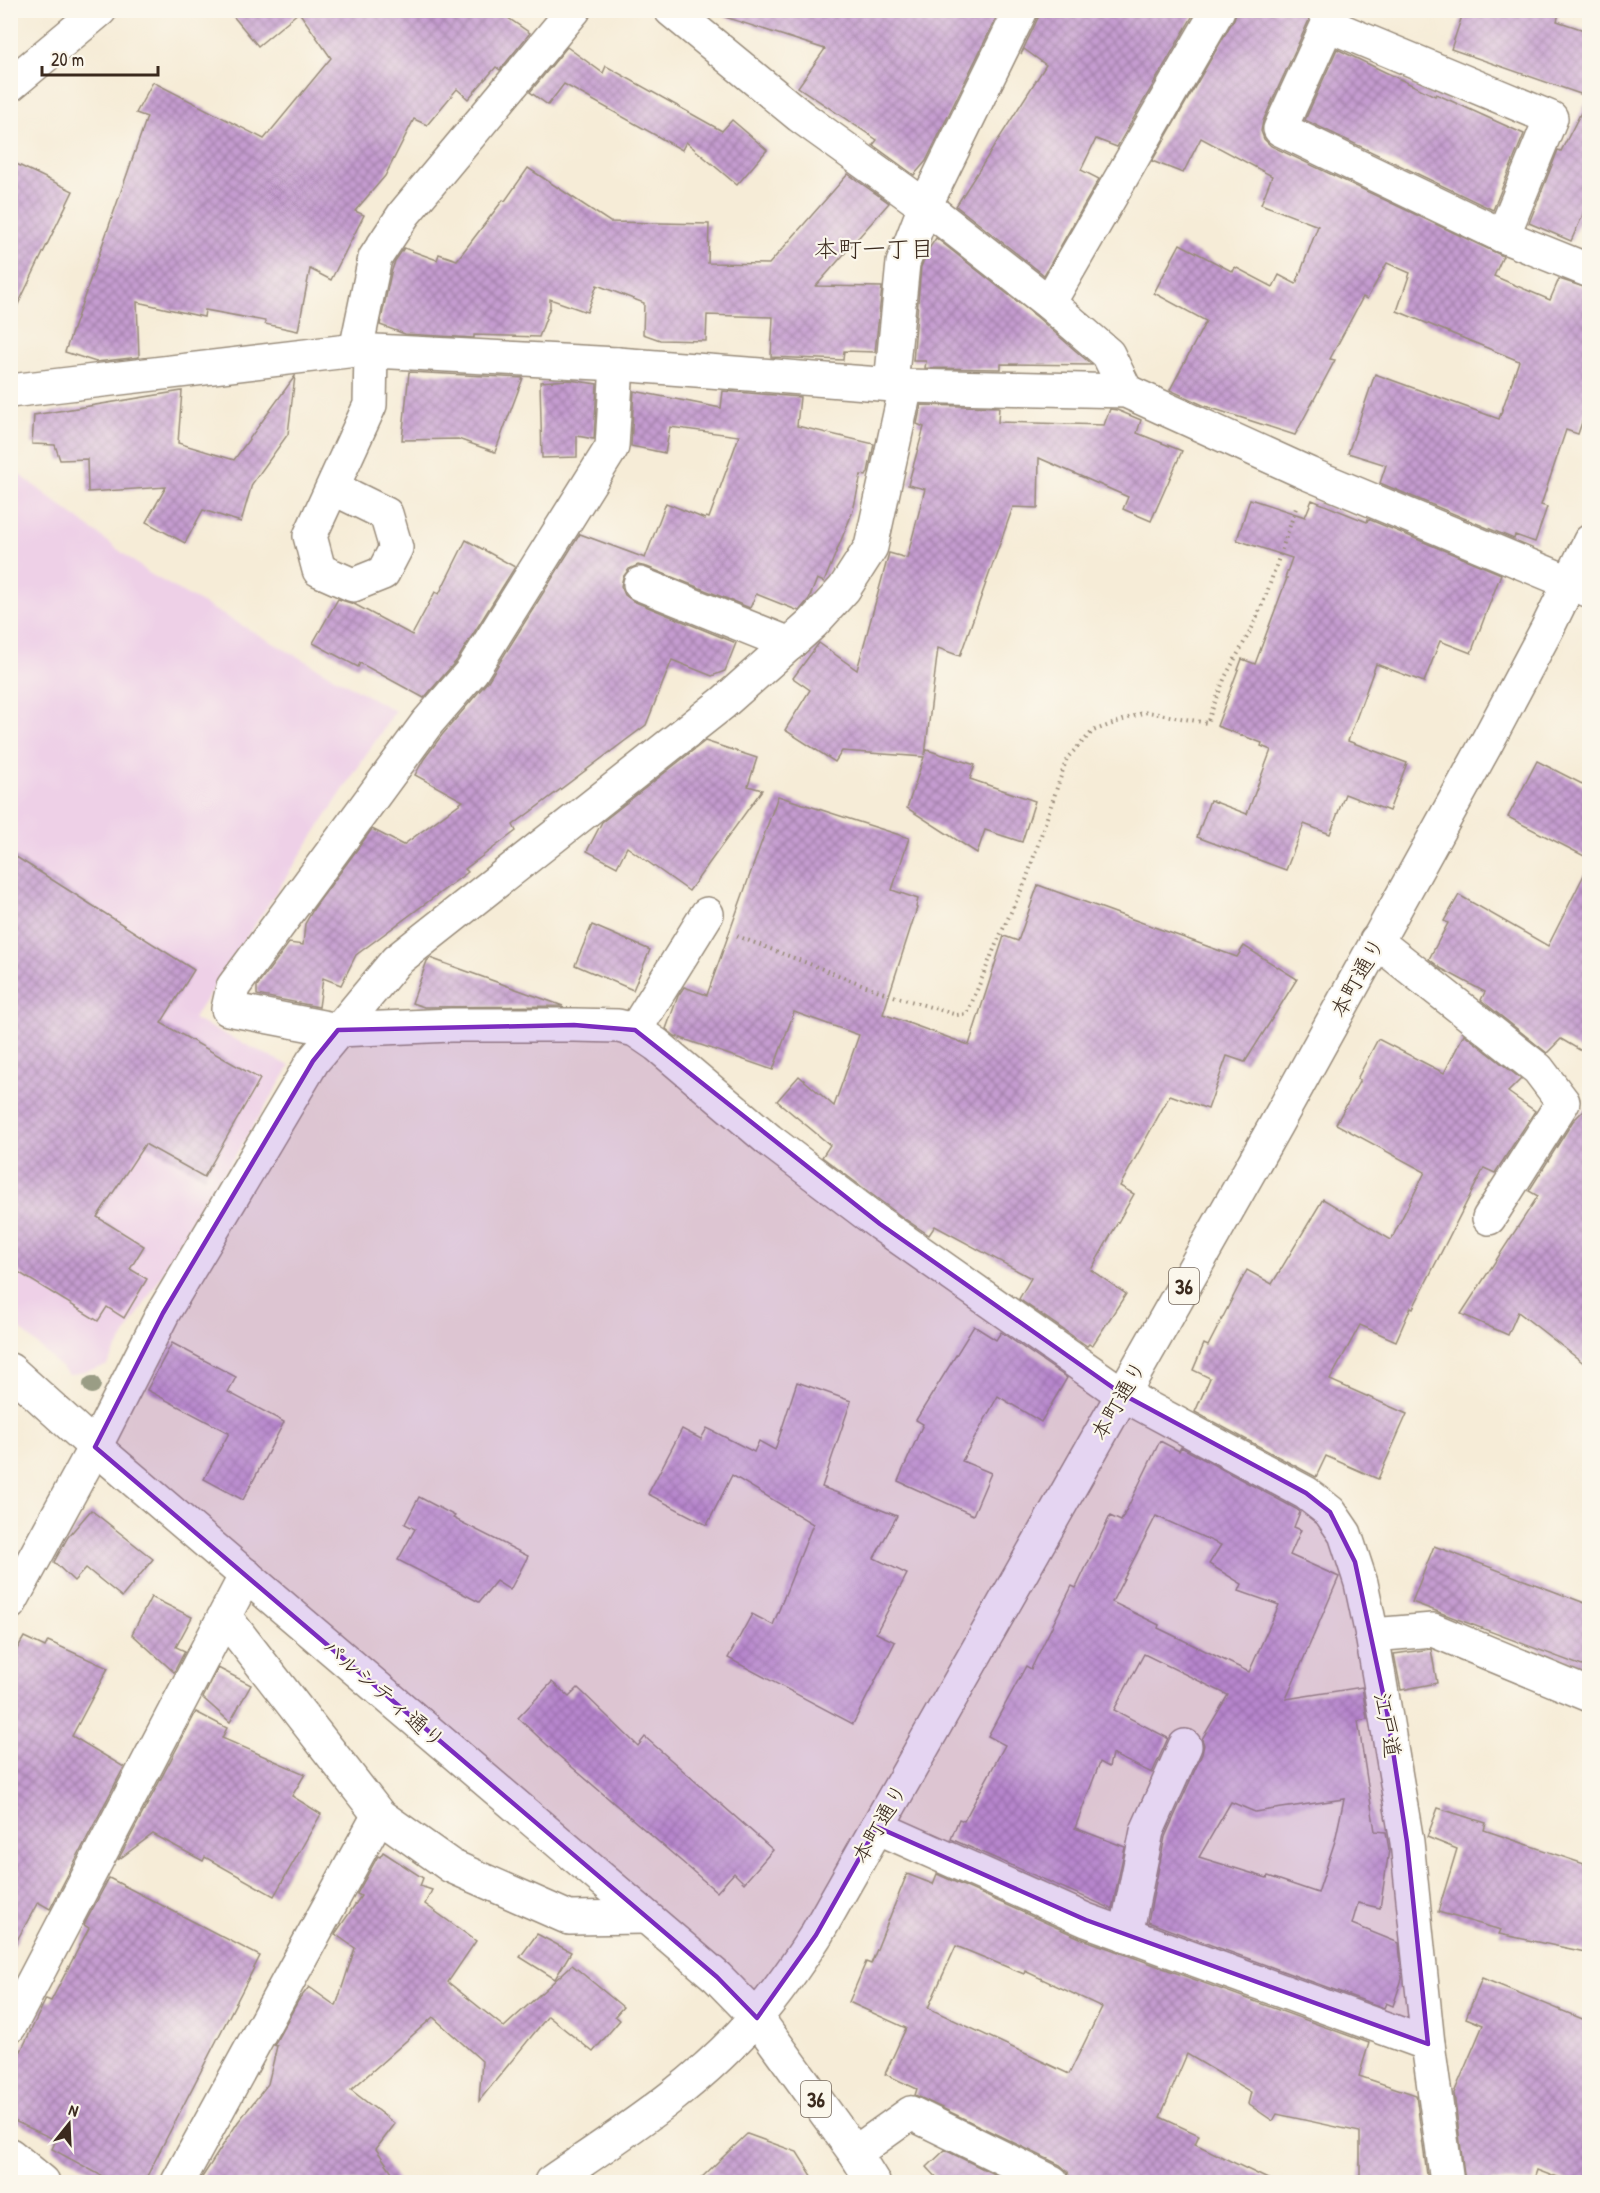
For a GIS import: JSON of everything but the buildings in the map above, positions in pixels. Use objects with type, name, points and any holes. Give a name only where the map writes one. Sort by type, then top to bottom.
[{"type":"street","points":[[10,85],[100,10]]},
{"type":"street","points":[[333,489],[370,405],[363,350],[375,258],[404,214],[574,10]]},
{"type":"street","points":[[671,10],[800,116],[925,206],[1049,303],[1108,354],[1126,391]]},
{"type":"street","points":[[10,1603],[95,1447],[163,1313],[313,1061],[338,1030],[396,961],[723,703],[813,624],[844,589],[871,547],[898,385],[903,263],[925,206],[1021,10]]},
{"type":"street","points":[[1049,303],[1218,10]]},
{"type":"street","points":[[1503,236],[1551,118],[1326,18],[1280,129],[1503,236],[1590,271]]},
{"type":"street","points":[[10,391],[363,350],[617,364],[898,385],[1126,391],[1310,474],[1579,587]]},
{"type":"street","points":[[617,364],[612,447],[472,671],[427,723],[233,987],[228,1009],[338,1030],[451,1025],[618,1026],[635,1030],[704,919]]},
{"type":"street","name":"本町通り","points":[[551,2182],[658,2109],[711,2064],[757,2018],[789,1977],[816,1935],[1275,1126],[1485,746],[1579,587],[1590,541]]},
{"type":"street","points":[[640,584],[790,644]]},
{"type":"street","points":[[1376,941],[1538,1069],[1563,1102],[1490,1218]]},
{"type":"street","name":"江戸道","points":[[635,1030],[657,1045],[769,1140],[880,1224],[1122,1394],[1306,1493],[1330,1512],[1345,1534],[1355,1562],[1372,1635],[1407,1842],[1428,2044],[1448,2182]]},
{"type":"street","name":"パルシティ通り","points":[[10,1370],[95,1447],[717,1977],[757,2018]]},
{"type":"street","points":[[10,2026],[246,1575]]},
{"type":"street","points":[[225,1617],[379,1815],[451,1866],[569,1918],[645,1917]]},
{"type":"street","points":[[1372,1635],[1433,1630],[1590,1695]]},
{"type":"street","points":[[1126,1935],[1147,1831],[1185,1746]]},
{"type":"street","points":[[178,2182],[379,1815]]},
{"type":"street","points":[[877,1827],[1086,1920],[1428,2044]]},
{"type":"street","name":"36","points":[[757,2018],[855,2153],[873,2182]]},
{"type":"street","points":[[855,2153],[912,2113],[1052,2182]]},
{"type":"street","points":[[10,2155],[43,2182]]},
{"type":"path","points":[[704,919],[888,994],[957,1014],[967,1014],[1026,880],[1067,758],[1093,731],[1142,713],[1148,712],[1207,723],[1225,677],[1252,628],[1265,598],[1310,474]]},
{"type":"highlighted area","points":[[574,1025],[635,1030],[880,1224],[1122,1394],[1306,1493],[1330,1512],[1355,1562],[1387,1712],[1407,1842],[1428,2044],[1086,1920],[877,1827],[816,1935],[757,2018],[717,1977],[95,1447],[163,1313],[313,1061],[338,1030]]},
{"type":"shaded area","points":[[10,467],[150,574],[395,711],[193,1019],[290,1066],[106,1366],[69,1375],[11,1320]]},
{"type":"district","name":"本町一丁目","points":[[874,248]]}]
